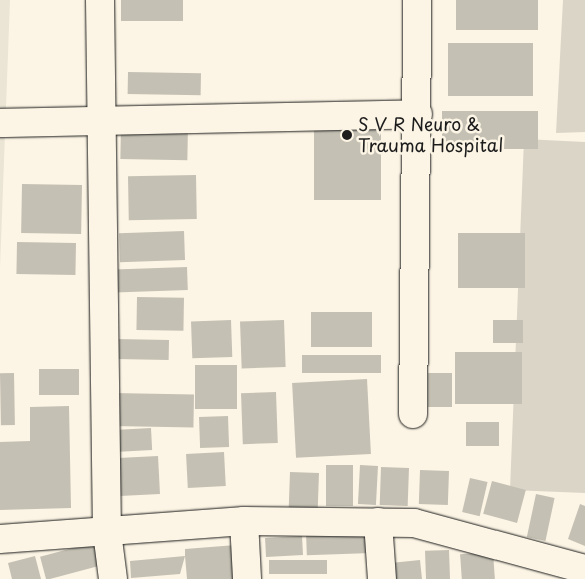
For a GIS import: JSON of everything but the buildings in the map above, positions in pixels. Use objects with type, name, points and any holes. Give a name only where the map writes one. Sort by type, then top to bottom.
[{"type":"street","points":[[100,0],[99,121],[106,532],[114,579]]},
{"type":"street","points":[[413,414],[418,114],[417,0]]},
{"type":"street","points":[[0,123],[418,114]]},
{"type":"street","points":[[244,521],[247,579]]},
{"type":"street","points":[[0,538],[244,521],[414,523],[585,569]]},
{"type":"street","points":[[378,522],[382,579]]},
{"type":"shaded area","points":[[0,0],[10,0],[0,268]]},
{"type":"shaded area","points":[[563,0],[585,0],[585,132],[556,133]]},
{"type":"shaded area","points":[[524,139],[585,142],[585,493],[510,490]]},
{"type":"place","name":"S V R Neuro & Trauma Hospital","points":[[347,135]]}]
